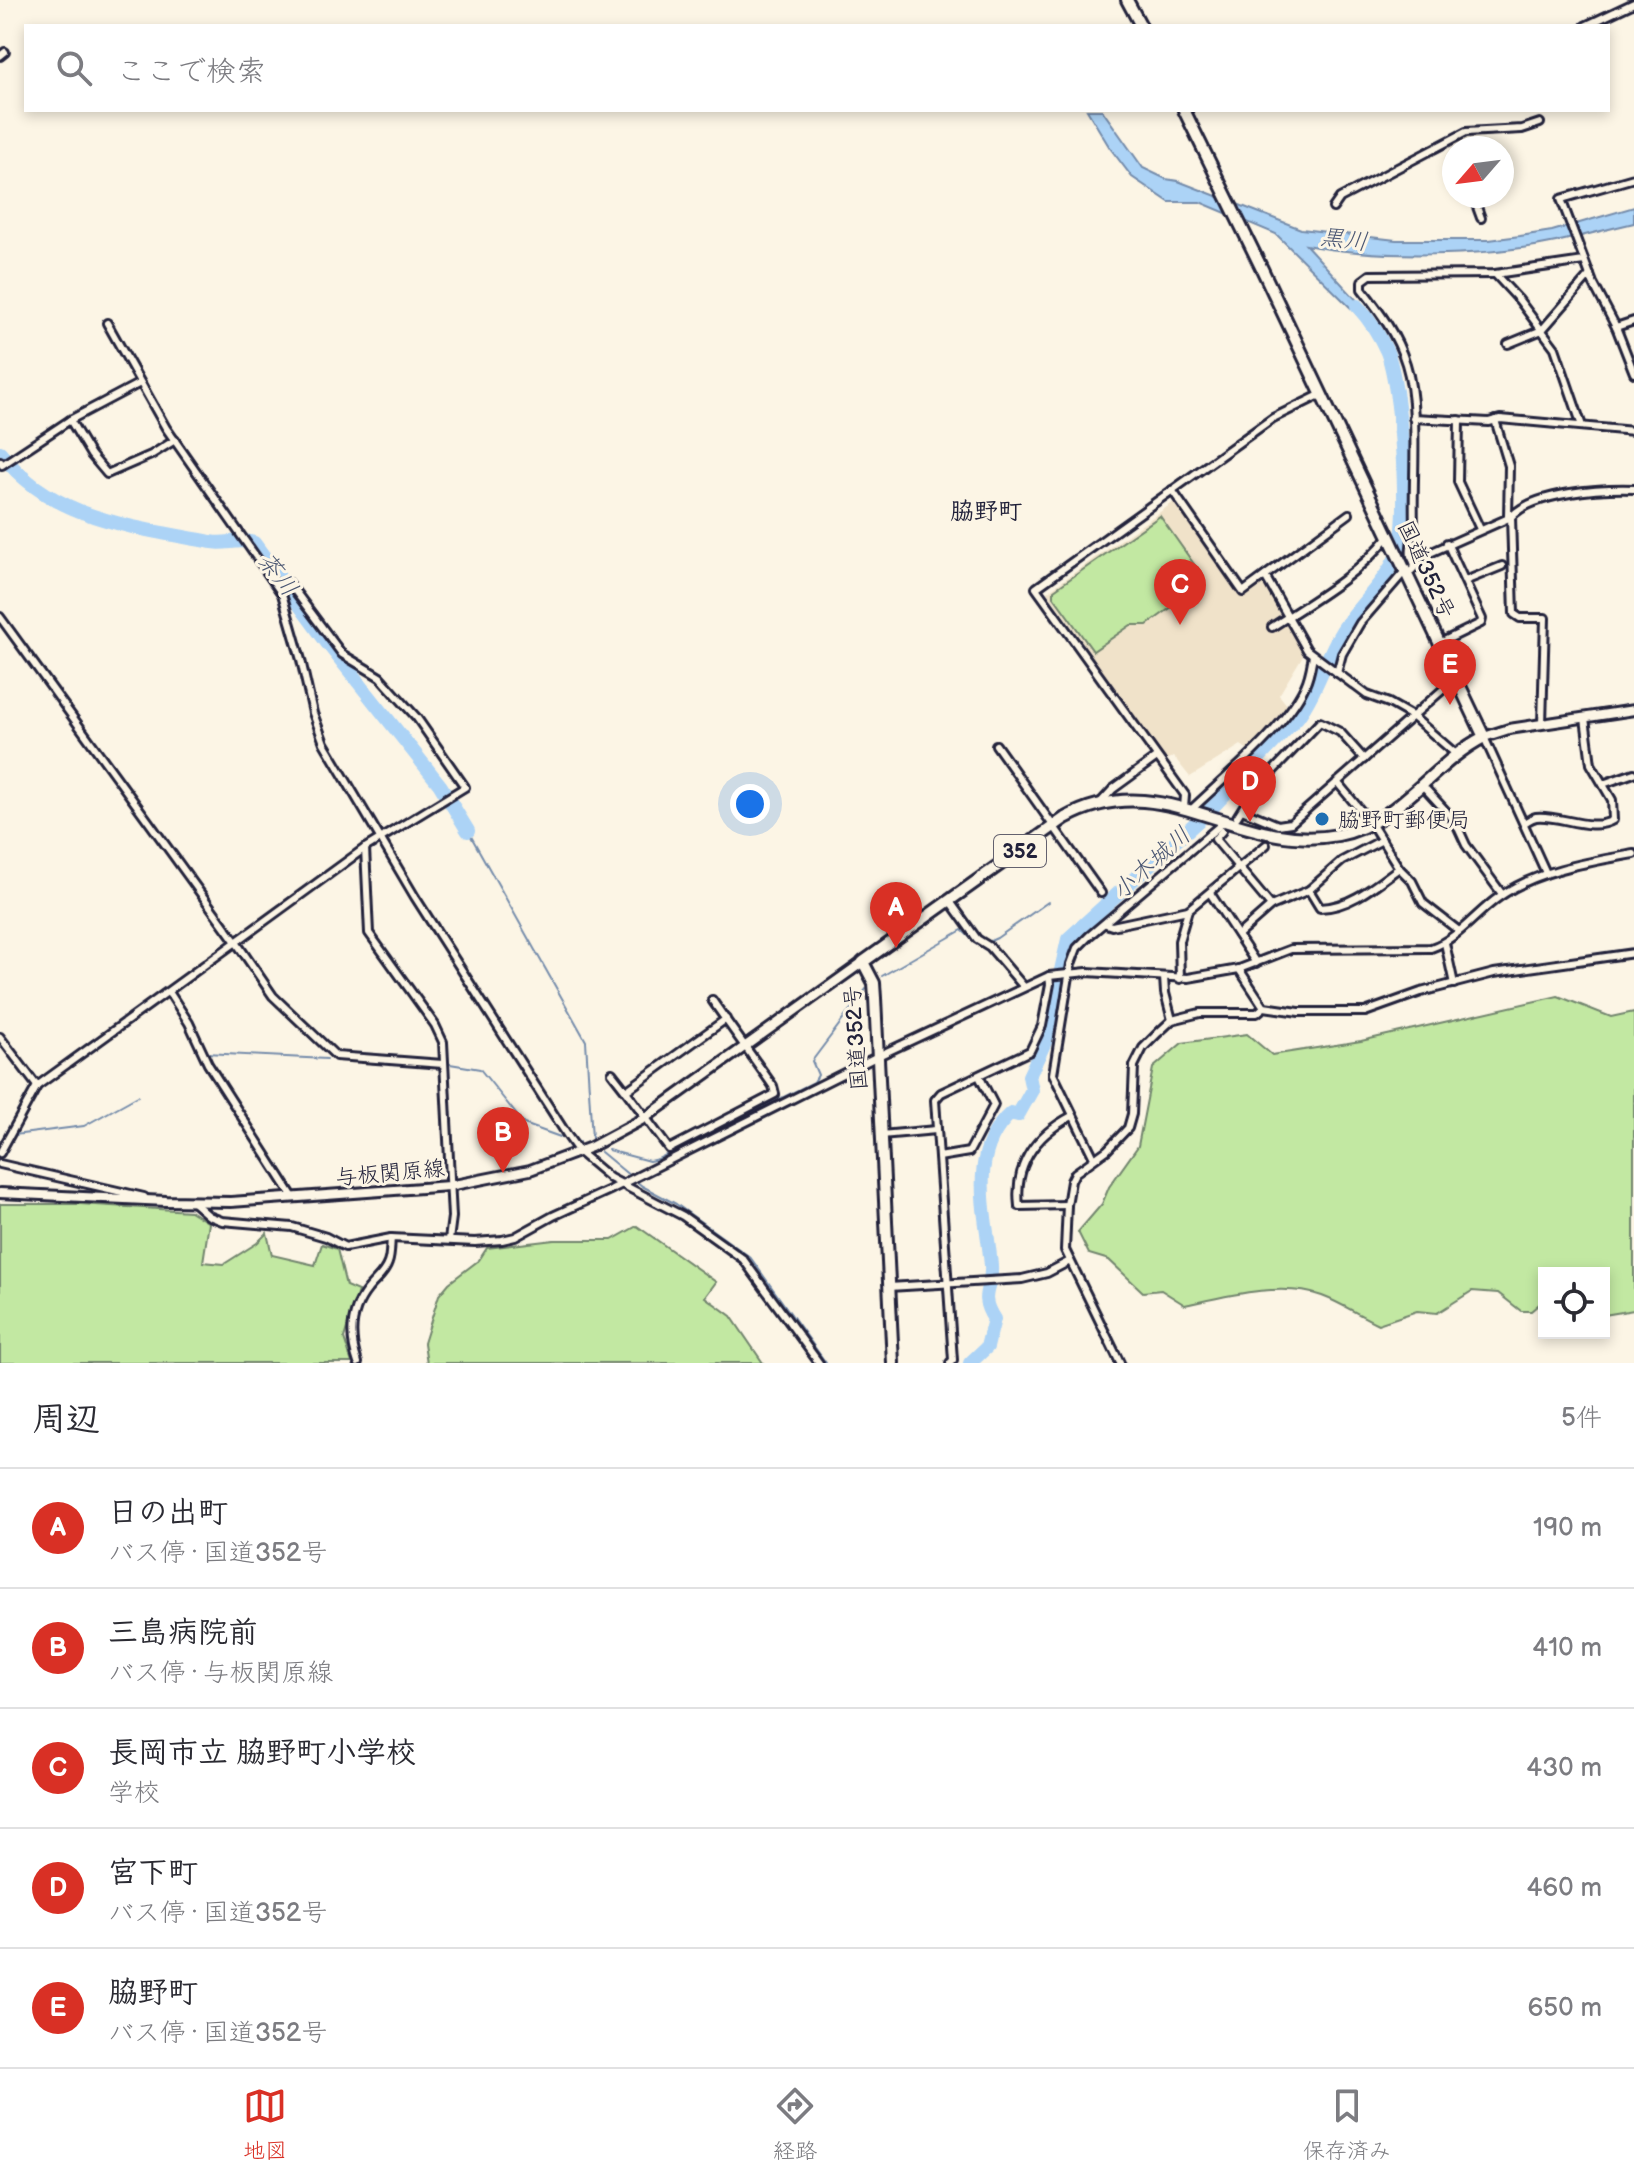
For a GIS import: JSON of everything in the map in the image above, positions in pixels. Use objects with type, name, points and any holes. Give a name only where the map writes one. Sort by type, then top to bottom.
[{"type":"highway","points":[[1127,0],[1140,24]]},
{"type":"highway","name":"国道352号","points":[[893,1363],[874,983],[863,962],[1054,826],[1076,812],[1101,802],[1141,799],[1190,810],[1222,825],[1273,836],[1300,838],[1341,834],[1371,823],[1401,805],[1457,755],[1484,737],[1185,112]]},
{"type":"main road","points":[[1484,737],[1542,724],[1634,710]]},
{"type":"main road","name":"与板関原線","points":[[0,1193],[193,1202],[449,1186],[530,1170],[579,1152],[645,1118],[863,962]]},
{"type":"street","points":[[1589,24],[1634,3]]},
{"type":"street","points":[[1459,136],[1469,131],[1522,129],[1540,123]]},
{"type":"street","points":[[1333,208],[1340,198],[1442,145]]},
{"type":"street","points":[[1634,178],[1561,199],[1590,275],[1616,327],[1634,373]]},
{"type":"street","points":[[1477,208],[1481,218]]},
{"type":"street","points":[[1336,672],[1342,654],[1360,623],[1406,571],[1415,567],[1410,554],[1414,530],[1413,418],[1408,373],[1404,357],[1383,317],[1362,289],[1362,281],[1370,275],[1495,274],[1584,259]]},
{"type":"street","points":[[1495,274],[1555,348],[1582,426]]},
{"type":"street","points":[[1508,344],[1542,330],[1590,275]]},
{"type":"street","points":[[1616,327],[1634,321]]},
{"type":"street","points":[[107,323],[175,440],[279,589],[324,743],[380,840],[579,1152],[610,1178],[683,1216],[743,1259],[819,1363]]},
{"type":"street","points":[[0,461],[2,465],[70,420],[140,383]]},
{"type":"street","points":[[1314,656],[1305,685],[1292,707],[1190,810],[1185,795],[1036,588],[1273,418],[1322,394]]},
{"type":"street","points":[[1413,418],[1495,420],[1634,431]]},
{"type":"street","points":[[70,420],[91,455],[107,474],[151,455],[175,440]]},
{"type":"street","points":[[1459,420],[1458,482],[1480,529]]},
{"type":"street","points":[[1495,420],[1509,466],[1507,518],[1514,614],[1520,618],[1545,618],[1542,724]]},
{"type":"street","points":[[1414,560],[1525,508],[1566,494],[1587,490],[1634,489]]},
{"type":"street","points":[[1172,490],[1243,592],[1349,514]]},
{"type":"street","points":[[1272,627],[1366,563],[1390,539]]},
{"type":"street","points":[[1440,643],[1481,623],[1482,619],[1447,543]]},
{"type":"street","points":[[1465,581],[1502,566]]},
{"type":"street","points":[[1265,576],[1307,650],[1367,695],[1412,716],[1457,755]]},
{"type":"street","points":[[0,1153],[37,1086],[365,848],[465,787],[417,718],[387,684],[342,654],[289,583],[279,589]]},
{"type":"street","points":[[0,617],[273,996],[336,1056],[443,1064]]},
{"type":"street","points":[[1364,759],[1340,732],[1320,722],[1252,793],[1240,814],[1290,826],[1456,678]]},
{"type":"street","points":[[1524,823],[1535,817],[1579,824],[1606,825],[1613,820],[1614,808],[1591,764],[1585,718]]},
{"type":"street","points":[[1484,737],[1546,873]]},
{"type":"street","points":[[996,745],[1101,893]]},
{"type":"street","points":[[1101,802],[1113,789],[1157,757]]},
{"type":"street","points":[[1603,784],[1634,773]]},
{"type":"street","points":[[1337,782],[1371,823],[1399,868],[1412,881],[1423,903],[1459,931]]},
{"type":"street","points":[[1423,786],[1455,821],[1466,845],[1502,894]]},
{"type":"street","points":[[1222,825],[1215,839],[1271,906]]},
{"type":"street","points":[[1094,1158],[1053,1074],[1077,948],[1222,825]]},
{"type":"street","points":[[1238,935],[1271,906],[1309,890],[1342,861],[1382,840]]},
{"type":"street","points":[[1106,924],[1112,926],[1188,910],[1266,845]]},
{"type":"street","points":[[365,848],[369,933],[441,1036],[452,1217],[449,1240]]},
{"type":"street","points":[[193,1202],[209,1216],[222,1221],[292,1227],[326,1237],[345,1247],[391,1238],[475,1242],[515,1237],[878,1056],[1051,976],[1070,972],[1180,979],[1239,969],[1291,949],[1431,948],[1445,943],[1502,894],[1546,873],[1634,854]]},
{"type":"street","points":[[1309,890],[1320,908],[1324,908],[1352,900],[1399,868]]},
{"type":"street","points":[[1210,893],[1256,963]]},
{"type":"street","points":[[949,900],[977,939],[990,947],[1024,987]]},
{"type":"street","points":[[1180,979],[1179,941],[1188,910]]},
{"type":"street","points":[[1445,943],[1454,984]]},
{"type":"street","points":[[1239,969],[1264,1007],[1299,1012],[1365,1012],[1454,984],[1527,968],[1634,953]]},
{"type":"street","points":[[950,1363],[953,1360],[934,1104],[937,1096],[1030,1051],[1042,1026],[1051,976]]},
{"type":"street","points":[[1164,977],[1172,1020]]},
{"type":"street","points":[[169,992],[189,1023],[208,1064],[293,1197]]},
{"type":"street","points":[[612,1073],[669,1149],[773,1096],[776,1090],[712,1000]]},
{"type":"street","points":[[1120,1363],[1065,1250],[1067,1205],[1075,1173],[1107,1150],[1128,1128],[1137,1058],[1172,1020],[1200,1013],[1257,1013],[1264,1007]]},
{"type":"street","points":[[626,1091],[726,1019]]},
{"type":"street","points":[[0,1037],[37,1086]]},
{"type":"street","points":[[939,1157],[969,1152],[992,1113],[994,1105],[979,1076]]},
{"type":"street","points":[[1067,1205],[1019,1206],[1017,1188],[1032,1146],[1054,1125],[1072,1116]]},
{"type":"street","points":[[881,1135],[936,1130]]},
{"type":"street","points":[[0,1164],[153,1200]]},
{"type":"street","points":[[358,1363],[351,1330],[355,1313],[367,1290],[387,1267],[391,1238]]},
{"type":"street","points":[[889,1287],[1035,1277],[1070,1261]]},
{"type":"shaded area","points":[[1174,502],[1241,597],[1265,581],[1305,652],[1279,695],[1288,706],[1275,723],[1248,750],[1241,745],[1190,777],[1174,757],[1165,760],[1047,592]]},
{"type":"green space","points":[[1160,516],[1196,567],[1202,585],[1147,625],[1131,625],[1093,651],[1054,597],[1054,590]]},
{"type":"green space","points":[[1558,996],[1611,1017],[1634,1012],[1634,1310],[1610,1314],[1610,1267],[1538,1267],[1538,1305],[1531,1311],[1521,1311],[1498,1293],[1472,1291],[1437,1313],[1417,1311],[1378,1324],[1322,1296],[1289,1290],[1254,1292],[1185,1305],[1161,1290],[1143,1292],[1109,1260],[1089,1254],[1078,1232],[1102,1204],[1109,1187],[1138,1146],[1153,1068],[1182,1043],[1247,1034],[1272,1055],[1361,1041]]},
{"type":"green space","points":[[0,1204],[80,1204],[190,1211],[209,1223],[203,1262],[224,1264],[267,1233],[272,1255],[315,1265],[322,1244],[337,1249],[346,1286],[358,1291],[344,1338],[352,1363],[0,1363]]},
{"type":"green space","points":[[637,1226],[716,1282],[705,1297],[731,1316],[763,1363],[427,1363],[424,1343],[439,1295],[449,1283],[479,1260],[487,1248],[554,1240],[612,1240]]},
{"type":"water","name":"黒川","points":[[1088,112],[1103,112],[1143,168],[1301,229],[1396,240],[1489,240],[1552,231],[1634,207],[1634,223],[1556,242],[1498,251],[1364,253],[1306,245],[1373,318],[1365,322],[1276,234],[1200,202],[1169,202],[1132,177]]},
{"type":"waterway","name":"小木城川","points":[[970,1363],[987,1347],[994,1319],[986,1297],[991,1274],[983,1185],[988,1147],[997,1129],[1011,1113],[1018,1115],[1032,1090],[1029,1076],[1045,1042],[1068,939],[1211,809],[1297,718],[1342,631],[1389,570],[1400,546],[1404,479],[1392,368],[1374,328],[1357,306]]},
{"type":"waterway","name":"茶川","points":[[0,452],[20,475],[43,493],[96,517],[211,542],[254,543],[328,644],[440,785],[468,831]]},
{"type":"waterway","points":[[468,831],[586,1041],[592,1139]]},
{"type":"waterway","points":[[986,943],[1048,902]]},
{"type":"waterway","points":[[882,976],[962,930],[978,945]]},
{"type":"waterway","points":[[608,1150],[649,1161],[658,1159],[814,1082],[818,1075],[812,1061],[866,989]]},
{"type":"waterway","points":[[205,1053],[327,1059]]},
{"type":"waterway","points":[[450,1064],[480,1069],[524,1124],[563,1138]]},
{"type":"waterway","points":[[14,1135],[84,1126],[138,1096]]},
{"type":"waterway","points":[[601,1152],[642,1186],[676,1204],[750,1257],[826,1363]]},
{"type":"place","name":"長岡市立 脇野町小学校","points":[[1180,625]]},
{"type":"place","name":"脇野町","points":[[1450,705]]},
{"type":"place","name":"脇野町郵便局","points":[[1322,819]]},
{"type":"place","name":"宮下町","points":[[1250,822]]},
{"type":"place","name":"日の出町","points":[[896,948]]},
{"type":"place","name":"三島病院前","points":[[503,1173]]},
{"type":"district","name":"脇野町","points":[[986,511]]}]
